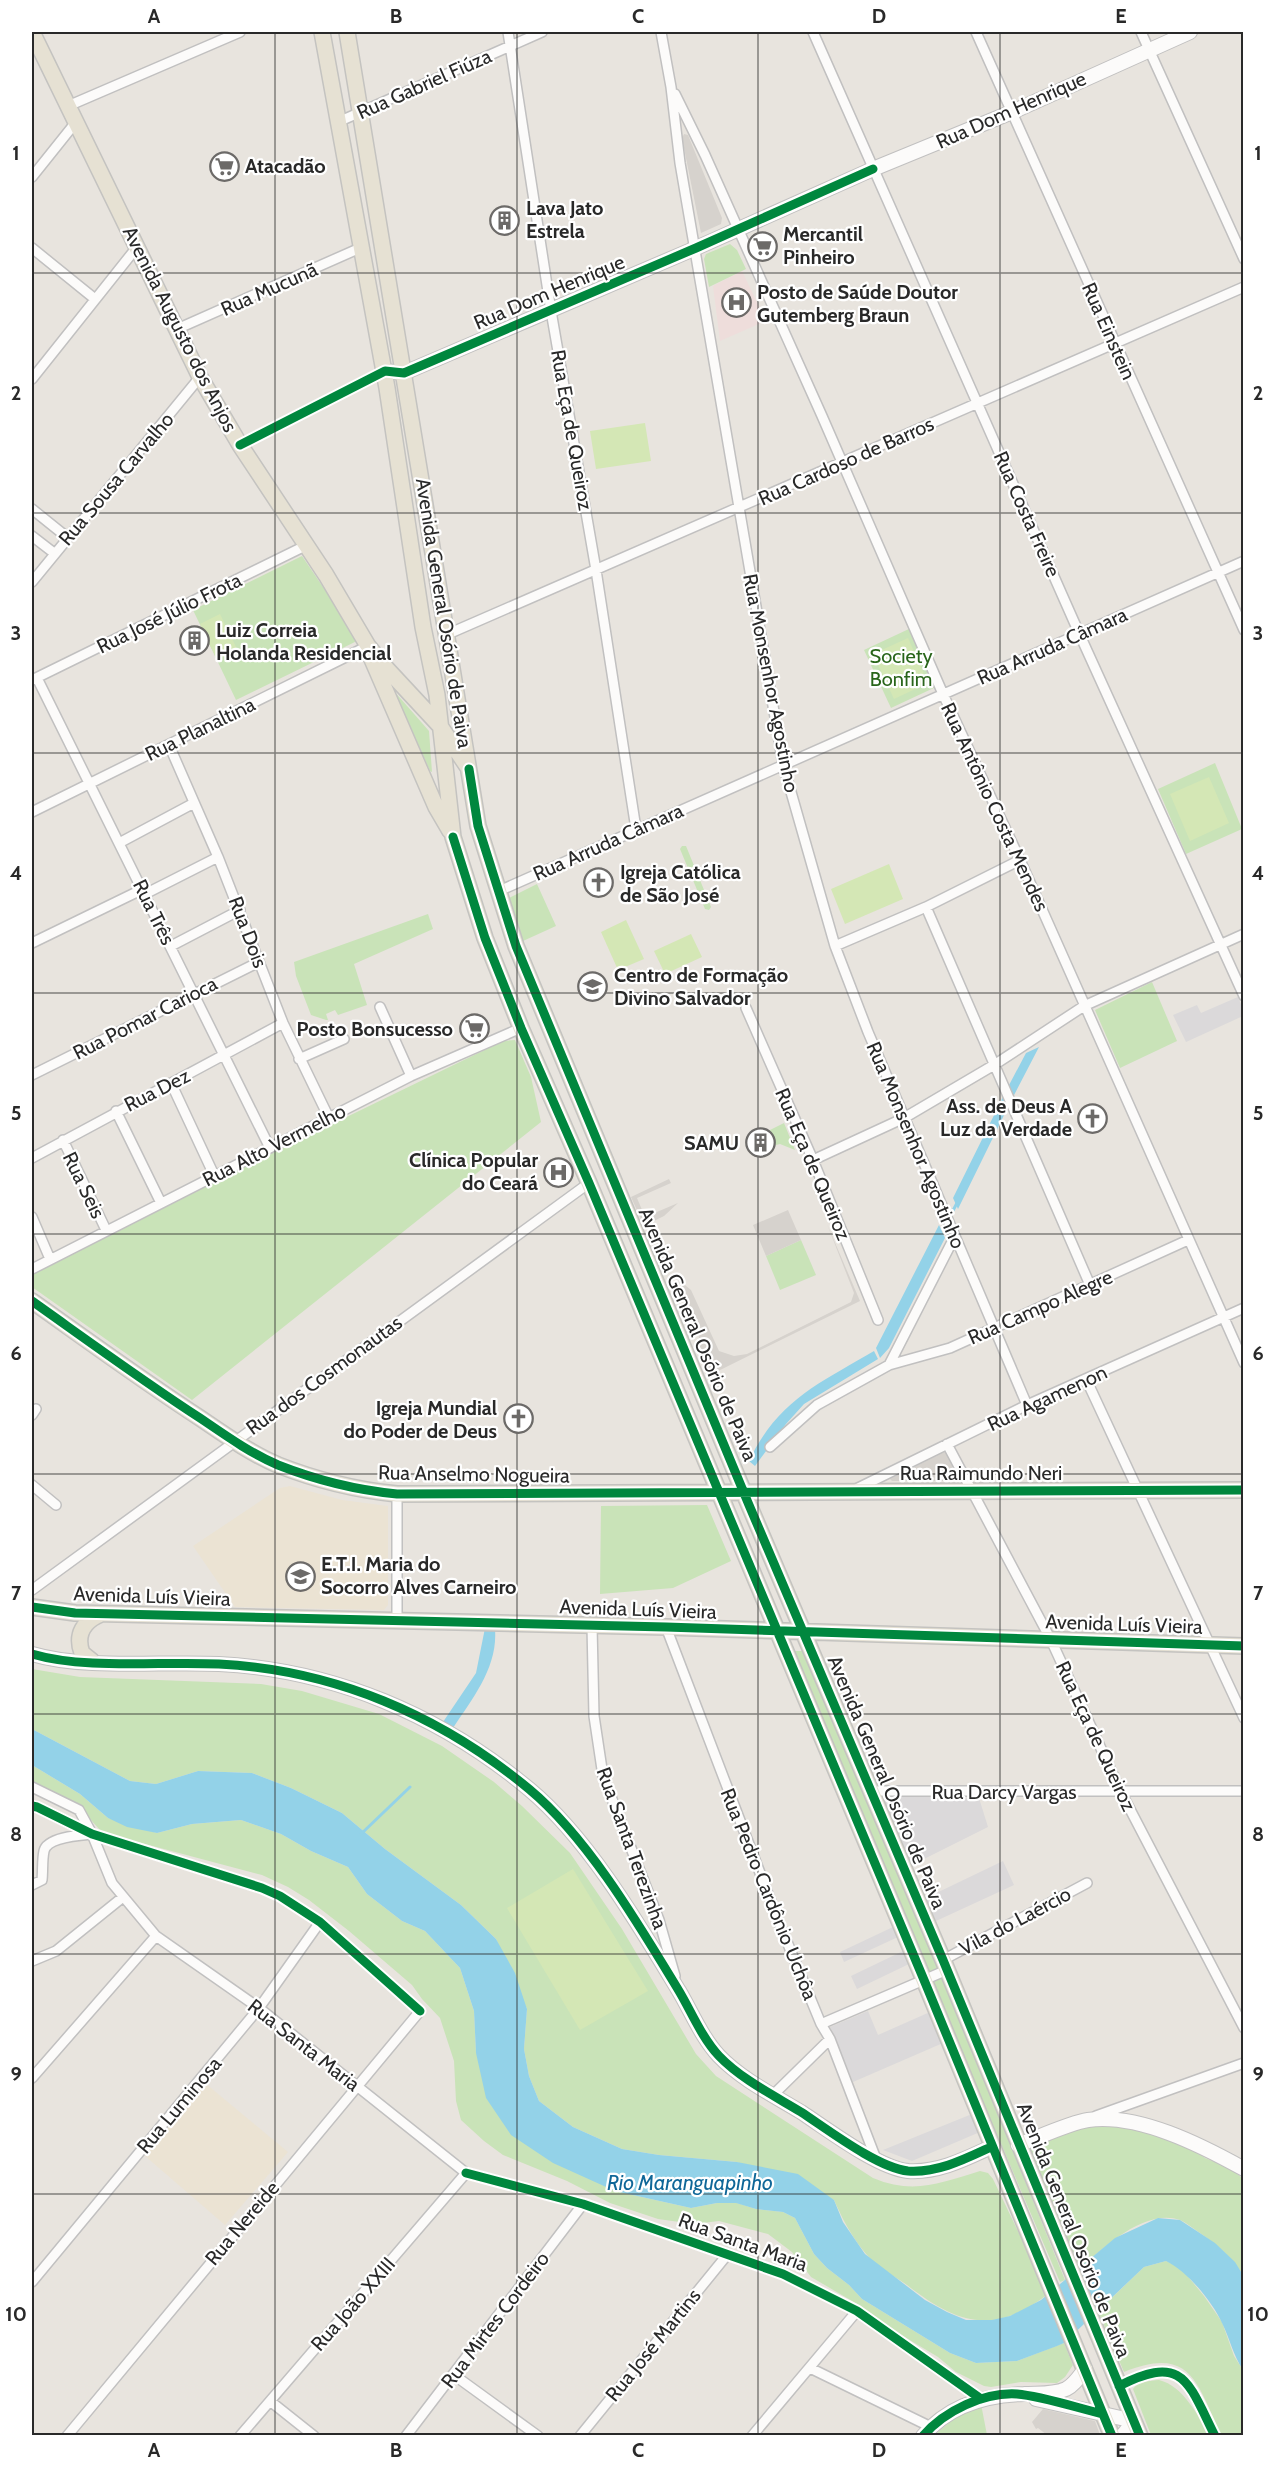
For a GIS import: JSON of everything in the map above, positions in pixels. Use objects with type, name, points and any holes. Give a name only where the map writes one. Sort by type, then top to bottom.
[{"type":"main road","name":"Avenida Augusto dos Anjos","points":[[32,32],[200,377],[240,445],[307,545],[368,645],[440,726],[470,769]]},
{"type":"main road","name":"Avenida General Osório de Paiva","points":[[322,32],[360,248],[385,371],[440,726],[453,837],[485,938],[924,1980],[1112,2436]]},
{"type":"main road","name":"Avenida General Osório de Paiva","points":[[347,32],[478,826],[516,946],[734,1464],[743,1491],[945,1965],[1140,2436]]},
{"type":"main road","name":"Rua Dom Henrique","points":[[385,371],[404,373],[696,248],[873,169],[1012,112],[1190,32]]},
{"type":"main road","name":"Avenida Augusto dos Anjos","points":[[368,645],[373,666],[436,807],[453,837]]},
{"type":"main road","name":"Rua Anselmo Nogueira","points":[[32,1301],[165,1396],[234,1441],[276,1464],[308,1475],[367,1491],[397,1494],[718,1492]]},
{"type":"main road","name":"Rua Raimundo Neri","points":[[718,1492],[1244,1490]]},
{"type":"main road","name":"Avenida Luís Vieira","points":[[32,1607],[103,1614],[666,1627],[1244,1646]]},
{"type":"main road","points":[[92,1661],[82,1653],[80,1636],[89,1619],[103,1614]]},
{"type":"main road","points":[[32,1654],[55,1659],[92,1661],[220,1664],[308,1677],[384,1700],[444,1729],[530,1790],[577,1838],[633,1917],[679,1991]]},
{"type":"main road","name":"Rua Santa Terezinha","points":[[679,1991],[717,2054],[739,2073],[894,2168],[925,2171],[955,2163],[992,2147]]},
{"type":"main road","points":[[1018,2145],[1087,2120],[1121,2121],[1152,2127],[1195,2144],[1244,2169]]},
{"type":"main road","points":[[927,2431],[948,2413],[981,2399],[1063,2390],[1077,2380],[1083,2364]]},
{"type":"main road","points":[[1017,2394],[1134,2421],[1122,2436]]},
{"type":"street","points":[[68,106],[240,32]]},
{"type":"street","name":"Rua Eça de Queiroz","points":[[508,32],[636,829]]},
{"type":"street","name":"Rua Gabriel Fiúza","points":[[338,122],[543,32]]},
{"type":"street","name":"Rua Monsenhor Agostinho","points":[[661,32],[671,87],[680,163],[783,764],[835,946],[904,1118],[1028,1406]]},
{"type":"street","name":"Rua Costa Freire","points":[[813,32],[1079,633],[1244,996]]},
{"type":"street","name":"Rua Einstein","points":[[976,32],[1216,573],[1244,630]]},
{"type":"street","points":[[1141,32],[1244,259]]},
{"type":"street","name":"Rua Antônio Costa Mendes","points":[[671,87],[705,155],[943,694],[1020,860],[1244,1363]]},
{"type":"street","points":[[32,177],[75,122]]},
{"type":"street","points":[[32,379],[137,247]]},
{"type":"street","points":[[32,248],[95,299]]},
{"type":"street","name":"Rua Mucunã","points":[[177,329],[360,248]]},
{"type":"street","name":"Rua Cardoso de Barros","points":[[448,634],[1244,287]]},
{"type":"street","points":[[240,445],[385,371]]},
{"type":"street","name":"Rua Sousa Carvalho","points":[[32,582],[200,377]]},
{"type":"street","points":[[32,509],[68,538]]},
{"type":"street","points":[[32,536],[54,554]]},
{"type":"street","name":"Rua José Júlio Frota","points":[[34,679],[307,545]]},
{"type":"street","name":"Rua Arruda Câmara","points":[[499,891],[1244,561]]},
{"type":"street","name":"Rua Planaltina","points":[[32,812],[368,645]]},
{"type":"street","name":"Rua Três","points":[[34,679],[121,842],[270,1148]]},
{"type":"street","name":"Rua Dois","points":[[169,745],[240,910],[283,1023],[329,1118]]},
{"type":"street","points":[[121,842],[194,803]]},
{"type":"street","points":[[32,943],[218,857]]},
{"type":"street","points":[[835,946],[926,907],[1020,860]]},
{"type":"street","points":[[926,907],[1090,1285]]},
{"type":"street","points":[[171,946],[240,910]]},
{"type":"street","points":[[813,1160],[904,1118],[994,1065],[1084,1006],[1244,934]]},
{"type":"street","name":"Rua Pomar Carioca","points":[[32,1075],[259,962]]},
{"type":"street","points":[[380,1007],[411,1076]]},
{"type":"street","name":"Rua Eça de Queiroz","points":[[747,1008],[813,1160],[878,1320]]},
{"type":"street","name":"Rua Dez","points":[[32,1158],[283,1023]]},
{"type":"street","name":"Rua Alto Vermelho","points":[[32,1269],[411,1076],[521,1028]]},
{"type":"street","points":[[299,1059],[344,1039]]},
{"type":"street","points":[[171,1083],[214,1175]]},
{"type":"street","points":[[116,1111],[160,1203]]},
{"type":"street","name":"Rua Seis","points":[[63,1140],[106,1230]]},
{"type":"street","name":"Rua dos Cosmonautas","points":[[32,1590],[589,1183]]},
{"type":"street","points":[[32,1217],[50,1259]]},
{"type":"street","points":[[885,1366],[954,1232]]},
{"type":"street","name":"Rua Campo Alegre","points":[[770,1447],[817,1405],[885,1366],[950,1348],[1188,1240]]},
{"type":"street","name":"Rua Agamenon","points":[[852,1491],[1028,1406],[1244,1308]]},
{"type":"street","points":[[1086,1379],[1244,1718]]},
{"type":"street","name":"Rua Eça de Queiroz","points":[[947,1444],[1051,1640],[1121,1792],[1244,2028]]},
{"type":"street","points":[[32,1485],[56,1505]]},
{"type":"street","points":[[397,1494],[397,1621]]},
{"type":"street","name":"Rua Santa Terezinha","points":[[592,1626],[594,1716],[603,1776],[659,1920],[679,1991]]},
{"type":"street","name":"Rua Pedro Cardônio Uchôa","points":[[666,1627],[778,1920],[821,2024],[830,2039],[876,2158]]},
{"type":"street","name":"Rua Santa Maria","points":[[32,1787],[79,1810],[92,1834],[112,1883],[156,1936],[259,2008],[466,2173],[583,2204],[783,2274],[857,2311],[981,2399]]},
{"type":"street","name":"Rua Darcy Vargas","points":[[872,1791],[1244,1791]]},
{"type":"street","points":[[32,1806],[92,1834],[262,1888],[280,1896],[320,1922]]},
{"type":"street","points":[[32,1885],[42,1880],[44,1851],[50,1843],[92,1834]]},
{"type":"street","name":"Vila do Laércio","points":[[821,2024],[924,1980],[945,1965],[1087,1883]]},
{"type":"street","points":[[32,1960],[56,1951],[123,1897]]},
{"type":"street","name":"Rua Luminosa","points":[[32,2282],[259,2008],[320,1922]]},
{"type":"street","name":"Rua Nereide","points":[[66,2436],[356,2085],[420,2011],[320,1922]]},
{"type":"street","points":[[32,2079],[156,1936]]},
{"type":"street","points":[[773,2094],[830,2039]]},
{"type":"street","points":[[1087,2120],[1244,2063]]},
{"type":"street","name":"Rua João XXIII","points":[[240,2436],[466,2173]]},
{"type":"street","name":"Rua Mirtes Cordeiro","points":[[406,2436],[583,2204]]},
{"type":"street","name":"Rua José Martins","points":[[580,2436],[727,2255]]},
{"type":"street","points":[[752,2436],[857,2311]]},
{"type":"street","points":[[810,2368],[927,2431]]},
{"type":"street","points":[[1119,2386],[1150,2372],[1160,2371],[1183,2378],[1194,2393],[1215,2436]]},
{"type":"street","points":[[454,2375],[538,2436]]},
{"type":"street","points":[[270,2401],[314,2436]]},
{"type":"shaded area","points":[[684,134],[688,135],[722,218],[721,224],[701,233],[682,138]]},
{"type":"shaded area","name":"Posto de Saúde Doutor Gutemberg Braun","points":[[742,271],[766,321],[720,341],[713,286]]},
{"type":"shaded area","points":[[1238,997],[1243,1016],[1186,1042],[1173,1015],[1197,1005],[1201,1013]]},
{"type":"shaded area","points":[[669,1179],[671,1183],[637,1198],[645,1217],[678,1203],[664,1216],[644,1226],[631,1197]]},
{"type":"shaded area","points":[[788,1210],[801,1240],[766,1256],[753,1225]]},
{"type":"shaded area","points":[[827,1224],[860,1301],[710,1375],[697,1346],[699,1337],[683,1301],[676,1298],[673,1292],[676,1283],[680,1281],[691,1290],[719,1351],[734,1356],[747,1354],[851,1302],[854,1293]]},
{"type":"shaded area","points":[[943,1452],[946,1453],[958,1478],[956,1481],[892,1481],[890,1479]]},
{"type":"shaded area","name":"E.T.I. Maria do Socorro Alves Carneiro","points":[[290,1486],[342,1500],[388,1506],[388,1605],[384,1610],[235,1607],[193,1546],[280,1488]]},
{"type":"shaded area","points":[[882,1794],[979,1798],[988,1827],[912,1865]]},
{"type":"shaded area","points":[[1003,1861],[1014,1885],[936,1921],[926,1898]]},
{"type":"shaded area","points":[[893,1927],[898,1937],[844,1962],[840,1952]]},
{"type":"shaded area","points":[[903,1951],[909,1964],[857,1989],[851,1976]]},
{"type":"shaded area","points":[[868,2011],[878,2035],[930,2012],[943,2043],[853,2082],[830,2027]]},
{"type":"shaded area","points":[[205,2083],[288,2152],[225,2225],[145,2156]]},
{"type":"shaded area","points":[[972,2114],[980,2132],[912,2161],[883,2150]]},
{"type":"shaded area","points":[[1043,2409],[1095,2421],[1100,2435],[1047,2435],[1038,2428],[1036,2429],[1032,2422]]},
{"type":"green space","points":[[730,244],[737,250],[746,269],[709,287],[704,259],[706,254]]},
{"type":"green space","points":[[645,423],[651,461],[596,469],[590,431]]},
{"type":"green space","points":[[302,556],[359,640],[236,700],[193,610]]},
{"type":"green space","points":[[220,614],[237,649],[217,660],[200,624]]},
{"type":"green space","name":"Society Bonfim","points":[[911,628],[938,686],[891,708],[864,650]]},
{"type":"green space","points":[[908,638],[928,683],[894,699],[873,654]]},
{"type":"green space","points":[[394,691],[429,731],[432,772],[430,771]]},
{"type":"green space","points":[[1215,763],[1242,829],[1186,854],[1158,789]]},
{"type":"green space","points":[[1209,777],[1229,823],[1190,841],[1170,794]]},
{"type":"green space","points":[[686,846],[711,907],[709,910],[705,909],[680,849]]},
{"type":"green space","points":[[889,864],[903,899],[845,924],[831,889]]},
{"type":"green space","points":[[537,884],[556,926],[523,941],[509,898]]},
{"type":"green space","points":[[428,914],[433,929],[354,964],[367,1005],[338,1015],[335,1010],[326,1014],[328,1020],[311,1015],[296,976],[294,962]]},
{"type":"green space","points":[[626,920],[644,959],[618,970],[601,932]]},
{"type":"green space","points":[[691,934],[702,957],[665,974],[654,951]]},
{"type":"green space","points":[[1152,982],[1177,1041],[1120,1068],[1095,1010]]},
{"type":"green space","points":[[515,1040],[531,1077],[541,1122],[192,1400],[32,1287],[32,1274],[250,1164],[503,1041]]},
{"type":"green space","points":[[784,1123],[795,1150],[780,1144],[768,1147],[762,1134]]},
{"type":"green space","points":[[801,1240],[816,1275],[780,1290],[766,1256]]},
{"type":"green space","points":[[707,1505],[731,1561],[673,1588],[600,1594],[601,1506]]},
{"type":"green space","points":[[793,1651],[802,1651],[939,1969],[928,1974]]},
{"type":"green space","points":[[32,1669],[80,1677],[261,1684],[302,1691],[379,1714],[442,1746],[494,1782],[570,1853],[622,1929],[696,2054],[716,2076],[873,2178],[901,2186],[914,2186],[939,2183],[980,2171],[988,2173],[993,2179],[1048,2294],[1010,2316],[993,2320],[976,2320],[959,2316],[943,2309],[880,2268],[853,2237],[834,2200],[737,2162],[659,2155],[622,2149],[573,2127],[539,2101],[529,2076],[524,2049],[527,2009],[496,1939],[461,1905],[385,1849],[342,1813],[291,1788],[252,1773],[198,1771],[156,1784],[130,1781],[32,1729]]},
{"type":"green space","points":[[32,1765],[80,1794],[108,1818],[157,1833],[192,1824],[241,1820],[281,1834],[311,1851],[348,1867],[367,1894],[402,1921],[425,1931],[460,1968],[474,2011],[476,2053],[615,2191],[691,2208],[717,2203],[737,2203],[756,2209],[783,2212],[795,2218],[814,2254],[862,2299],[950,2353],[976,2363],[1017,2361],[1064,2343],[1073,2365],[1065,2377],[1057,2383],[1021,2382],[984,2386],[956,2372],[938,2357],[883,2324],[859,2305],[811,2277],[792,2252],[768,2234],[719,2221],[694,2224],[658,2219],[610,2203],[567,2181],[503,2155],[461,2120],[456,2101],[454,2061],[440,2018],[412,1985],[349,1931],[309,1900],[262,1875],[100,1830],[80,1808],[32,1784]]},
{"type":"green space","points":[[573,1869],[648,1991],[580,2030],[507,1908]]},
{"type":"green space","points":[[943,1977],[1065,2280],[1060,2282],[932,1982]]},
{"type":"green space","points":[[1121,2123],[1183,2142],[1205,2158],[1232,2169],[1243,2179],[1243,2275],[1229,2257],[1206,2238],[1183,2221],[1166,2218],[1153,2220],[1125,2232],[1079,2269],[1027,2144],[1077,2127]]},
{"type":"green space","points":[[1166,2261],[1181,2268],[1222,2322],[1234,2356],[1243,2370],[1243,2435],[1221,2435],[1197,2385],[1189,2374],[1178,2366],[1164,2363],[1146,2365],[1124,2372],[1098,2311],[1144,2267]]},
{"type":"green space","points":[[1159,2380],[1176,2388],[1183,2395],[1211,2435],[1151,2435],[1133,2389],[1141,2383]]},
{"type":"green space","points":[[981,2404],[987,2435],[933,2436],[960,2414]]},
{"type":"water","points":[[1039,1047],[1013,1097],[1008,1087],[1026,1053]]},
{"type":"water","points":[[1003,1097],[1008,1107],[958,1209],[953,1198]]},
{"type":"water","points":[[939,1225],[945,1238],[889,1348],[880,1358],[876,1348]]},
{"type":"water","points":[[874,1351],[878,1359],[804,1404],[755,1466],[749,1461],[760,1440],[787,1408],[818,1384]]},
{"type":"water","points":[[485,1628],[495,1629],[493,1656],[483,1682],[453,1728],[443,1722],[476,1673]]},
{"type":"water","name":"Rio Maranguapinho","points":[[32,1729],[130,1781],[156,1784],[198,1771],[252,1773],[291,1788],[342,1813],[385,1849],[461,1905],[496,1939],[515,1973],[527,2009],[524,2049],[529,2076],[539,2101],[573,2127],[622,2149],[659,2155],[737,2162],[798,2174],[834,2200],[843,2222],[865,2254],[925,2300],[947,2312],[966,2320],[992,2320],[1010,2316],[1041,2300],[1115,2238],[1158,2218],[1180,2220],[1215,2243],[1235,2262],[1243,2275],[1243,2370],[1212,2305],[1190,2279],[1166,2261],[1144,2267],[1064,2343],[1017,2361],[976,2363],[950,2353],[862,2299],[814,2254],[795,2218],[783,2212],[756,2209],[736,2203],[717,2203],[691,2208],[615,2191],[553,2163],[511,2135],[486,2098],[476,2053],[474,2011],[460,1968],[425,1931],[402,1921],[367,1894],[348,1867],[311,1851],[281,1834],[241,1820],[192,1824],[157,1833],[127,1827],[108,1818],[80,1794],[32,1765]]},
{"type":"waterway","points":[[949,1218],[957,1203]]},
{"type":"waterway","points":[[361,1834],[410,1787]]},
{"type":"cycle path","points":[[240,445],[385,371],[404,373],[696,248],[873,169]]},
{"type":"cycle path","points":[[469,769],[478,826],[516,946],[749,1505],[943,1960],[1140,2436]]},
{"type":"cycle path","points":[[453,837],[485,938],[521,1028],[589,1183],[924,1980],[1112,2436]]},
{"type":"cycle path","points":[[32,1301],[157,1390],[258,1455],[307,1475],[366,1490],[397,1494],[1244,1490]]},
{"type":"cycle path","points":[[32,1607],[75,1613],[666,1627],[1244,1646]]},
{"type":"cycle path","points":[[32,1654],[76,1662],[197,1663],[262,1668],[344,1687],[384,1701],[422,1719],[459,1739],[495,1763],[529,1789],[572,1832],[630,1911],[707,2041],[719,2056],[737,2072],[853,2147],[896,2168],[908,2171],[930,2170],[991,2147]]},
{"type":"cycle path","points":[[32,1806],[92,1834],[262,1888],[280,1896],[320,1922],[420,2011]]},
{"type":"cycle path","points":[[466,2173],[583,2204],[783,2274],[857,2311],[981,2399]]},
{"type":"cycle path","points":[[1119,2386],[1141,2376],[1158,2372],[1171,2373],[1181,2378],[1198,2401],[1215,2436]]},
{"type":"cycle path","points":[[923,2436],[953,2411],[978,2400],[1004,2394],[1037,2397],[1103,2414]]},
{"type":"place","name":"Atacadão","points":[[224,166]]},
{"type":"place","name":"Lava Jato Estrela","points":[[505,220]]},
{"type":"place","name":"Mercantil Pinheiro","points":[[762,246]]},
{"type":"place","name":"Posto de Saúde Doutor Gutemberg Braun","points":[[736,303]]},
{"type":"place","name":"Luiz Correia Holanda Residencial","points":[[195,641]]},
{"type":"place","name":"Igreja Católica de São José","points":[[599,883]]},
{"type":"place","name":"Centro de Formação Divino Salvador","points":[[593,986]]},
{"type":"place","name":"Posto Bonsucesso","points":[[474,1029]]},
{"type":"place","name":"Ass. de Deus A Luz da Verdade","points":[[1093,1118]]},
{"type":"place","name":"SAMU","points":[[760,1143]]},
{"type":"place","name":"Clínica Popular do Ceará","points":[[559,1172]]},
{"type":"place","name":"Igreja Mundial do Poder de Deus","points":[[518,1419]]},
{"type":"place","name":"E.T.I. Maria do Socorro Alves Carneiro","points":[[300,1576]]}]
